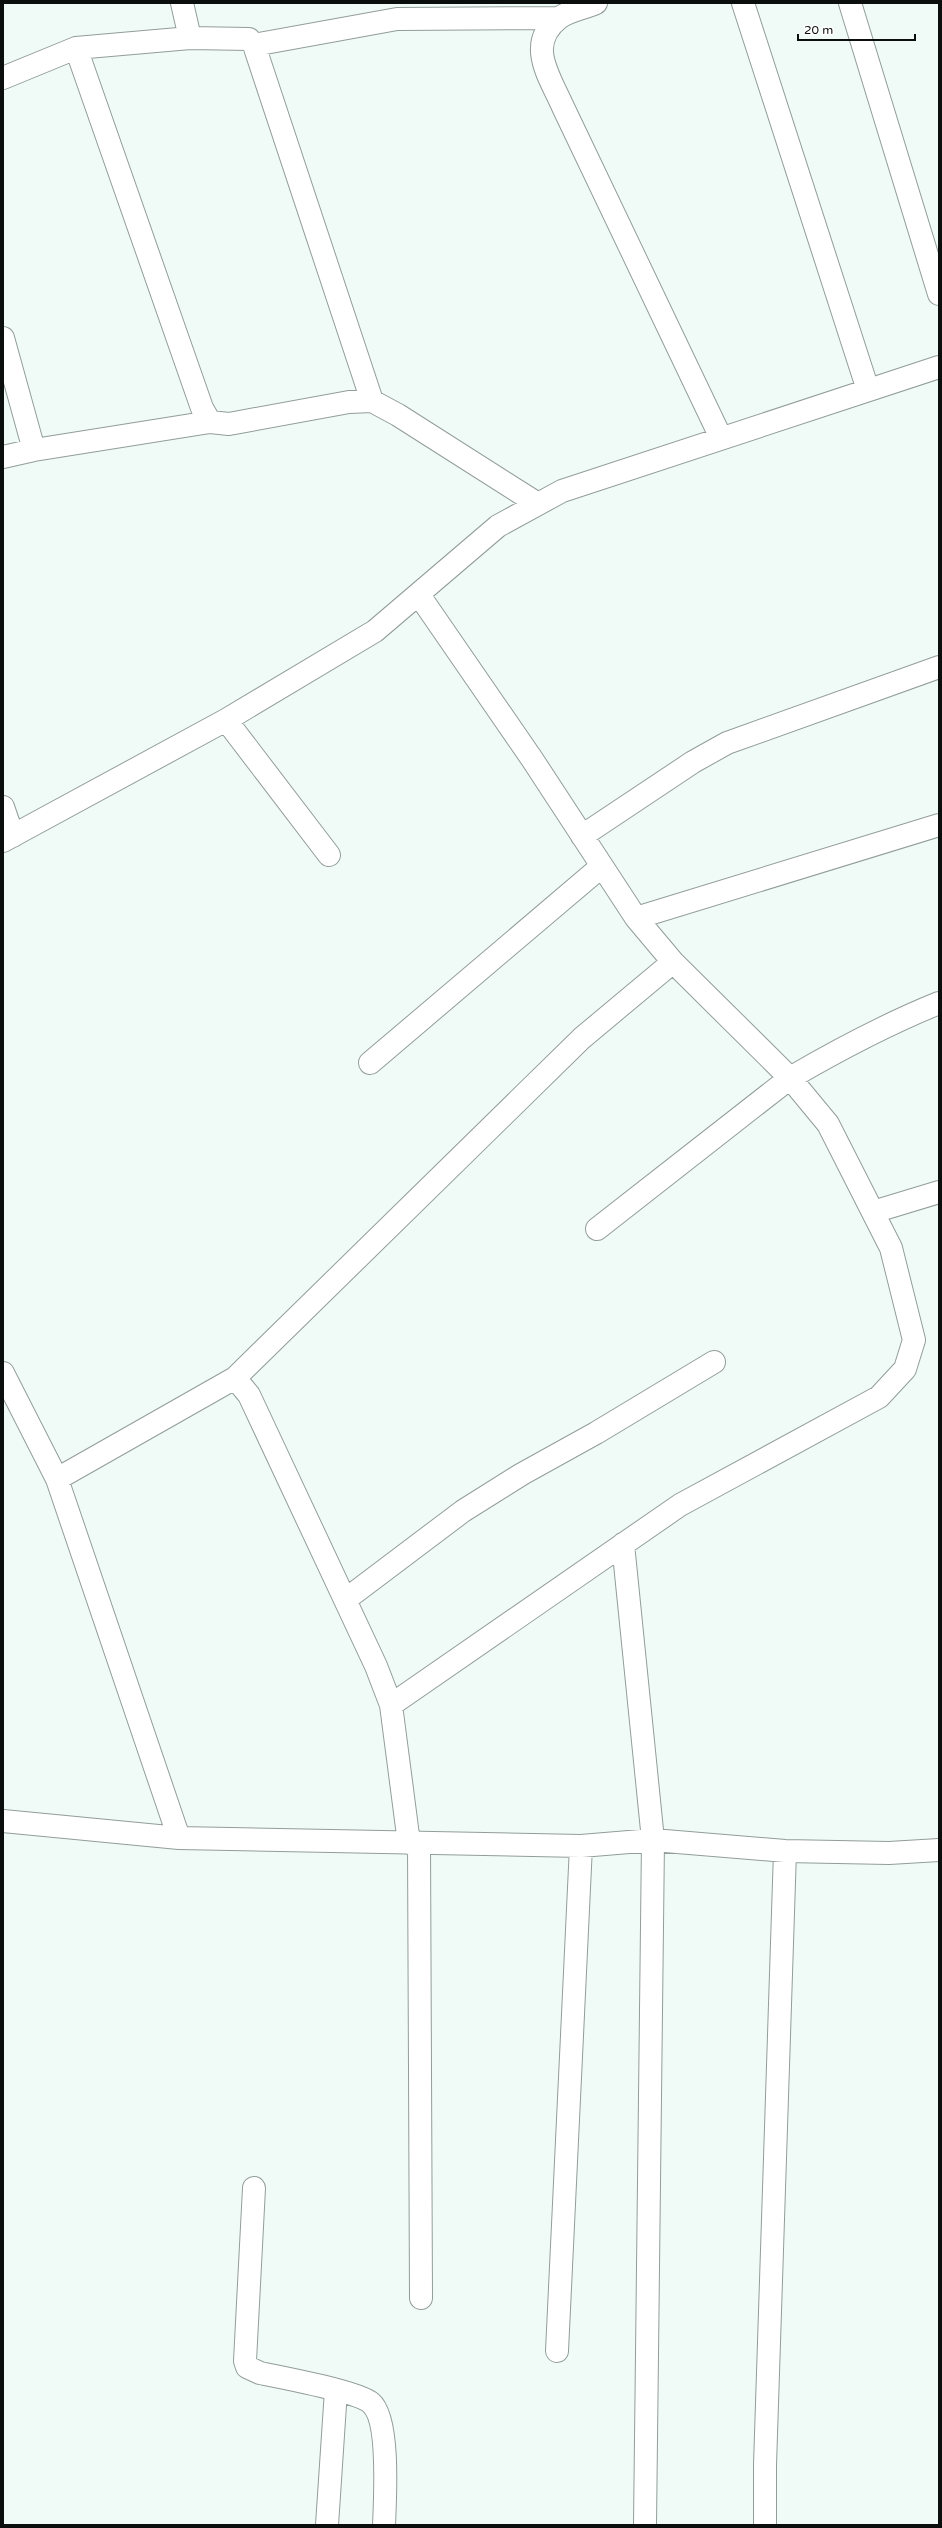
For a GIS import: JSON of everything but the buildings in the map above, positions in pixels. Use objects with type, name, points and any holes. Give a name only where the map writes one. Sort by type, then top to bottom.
[{"type":"street","points":[[182,3],[190,38]]},
{"type":"street","points":[[254,45],[397,19],[559,18],[596,3]]},
{"type":"street","points":[[743,3],[868,390]]},
{"type":"street","points":[[850,3],[939,294]]},
{"type":"street","points":[[559,18],[542,38],[541,57],[563,107],[721,438]]},
{"type":"street","points":[[3,78],[76,48],[190,38],[249,39],[254,45],[372,401]]},
{"type":"street","points":[[76,48],[200,400],[210,422]]},
{"type":"street","points":[[3,338],[34,450]]},
{"type":"street","points":[[3,807],[8,839],[226,720],[375,631],[498,526],[562,491],[939,367]]},
{"type":"street","points":[[3,457],[34,450],[210,422],[229,424],[349,402],[372,401],[398,415],[538,504]]},
{"type":"street","points":[[391,1705],[680,1505],[879,1397],[905,1369],[914,1340],[891,1248],[828,1124],[790,1078],[673,962],[636,918],[532,758],[419,595]]},
{"type":"street","points":[[582,836],[693,762],[727,743],[939,667]]},
{"type":"street","points":[[226,720],[329,855]]},
{"type":"street","points":[[636,918],[939,825]]},
{"type":"street","points":[[370,1063],[602,866]]},
{"type":"street","points":[[56,1479],[235,1378],[582,1038],[673,962]]},
{"type":"street","points":[[597,1229],[790,1078],[828,1056],[907,1016],[939,1003]]},
{"type":"street","points":[[873,1212],[939,1192]]},
{"type":"street","points":[[345,1600],[463,1511],[522,1474],[596,1433],[714,1362]]},
{"type":"street","points":[[3,1373],[9,1397],[56,1479],[179,1838]]},
{"type":"street","points":[[235,1378],[249,1395],[376,1666],[391,1705],[414,1843],[421,2298]]},
{"type":"street","points":[[623,1544],[652,1840],[645,2525]]},
{"type":"street","points":[[3,1822],[179,1838],[581,1846],[652,1840],[784,1851],[889,1853],[939,1850]]},
{"type":"street","points":[[557,2351],[581,1846]]},
{"type":"street","points":[[765,2525],[765,2465],[784,1851]]},
{"type":"street","points":[[254,2188],[245,2361],[247,2367],[260,2373],[336,2390],[371,2402],[379,2414],[385,2457],[384,2525]]},
{"type":"street","points":[[327,2525],[336,2390]]}]
